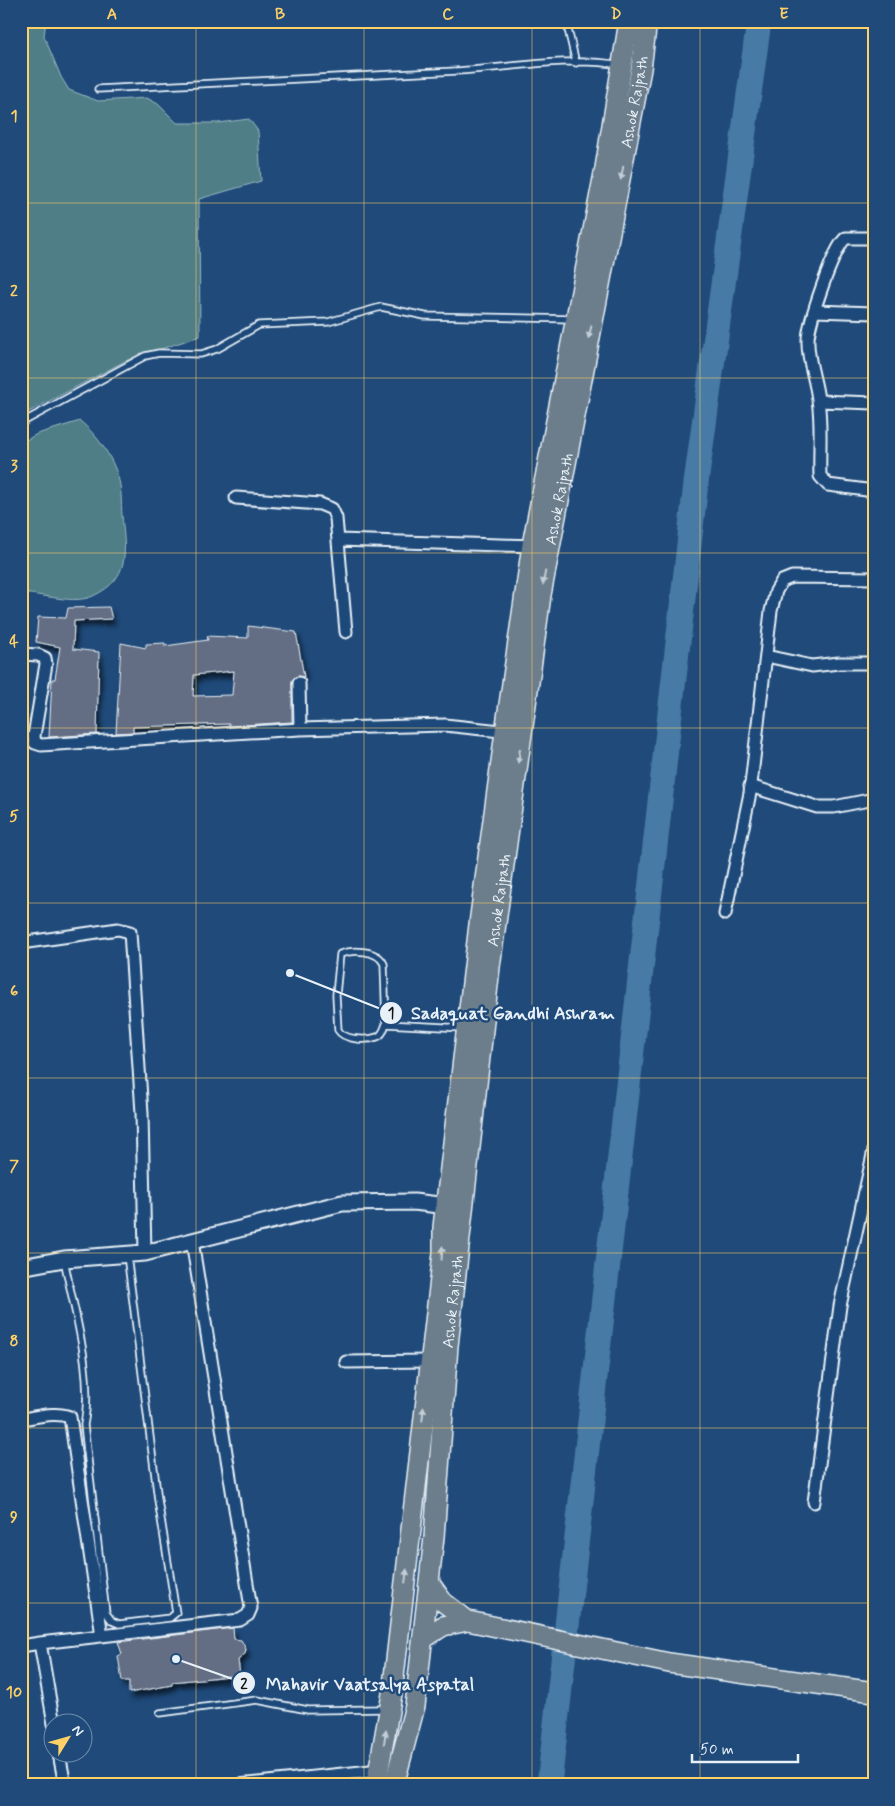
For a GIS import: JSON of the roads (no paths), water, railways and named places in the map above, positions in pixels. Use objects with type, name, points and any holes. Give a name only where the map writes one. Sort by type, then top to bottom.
[{"type":"main road","name":"Ashok Rajpath","points":[[541,547],[632,67],[629,21]]},
{"type":"main road","name":"Ashok Rajpath","points":[[378,1778],[390,1709],[429,1361],[455,1207],[475,1029],[514,733],[574,320],[632,67],[647,21]]},
{"type":"main road","name":"Ashok Rajpath","points":[[394,1785],[415,1706],[423,1639],[448,1346],[455,1207]]},
{"type":"main road","points":[[429,1582],[443,1602],[468,1621]]},
{"type":"main road","points":[[423,1639],[442,1626],[468,1621],[669,1663],[874,1692]]},
{"type":"street","points":[[874,238],[846,238],[837,247],[815,310],[808,338],[809,355],[819,401],[820,476],[822,480],[837,487],[874,491]]},
{"type":"street","points":[[815,310],[874,313]]},
{"type":"street","points":[[819,401],[874,403]]},
{"type":"street","points":[[236,498],[327,506],[336,518],[346,632]]},
{"type":"street","points":[[338,540],[541,547]]},
{"type":"street","points":[[725,914],[750,786],[776,591],[782,581],[792,577],[874,578]]},
{"type":"street","points":[[21,654],[38,655],[45,658],[46,664],[34,736],[35,743],[41,745],[300,729],[445,725],[514,733]]},
{"type":"street","points":[[766,656],[812,666],[839,663],[874,663]]},
{"type":"street","points":[[299,683],[300,729]]},
{"type":"street","points":[[750,786],[817,807],[834,807],[874,799]]},
{"type":"street","points":[[21,943],[118,929],[130,932],[132,938],[142,1113],[145,1253]]},
{"type":"street","points":[[814,1502],[840,1306],[874,1150]]},
{"type":"street","points":[[21,1267],[64,1259],[145,1253],[342,1204],[414,1202],[455,1207]]},
{"type":"street","points":[[21,1646],[240,1620],[248,1616],[251,1608],[192,1241]]},
{"type":"street","points":[[346,1362],[429,1361]]},
{"type":"street","points":[[21,1420],[56,1414],[70,1417],[102,1636]]},
{"type":"street","points":[[40,1643],[52,1714]]},
{"type":"street","points":[[61,1764],[64,1785]]},
{"type":"street","points":[[238,1785],[378,1778]]},
{"type":"lane","points":[[566,21],[576,62]]},
{"type":"lane","points":[[98,89],[472,70],[576,62],[605,62],[632,67]]},
{"type":"lane","points":[[21,423],[145,356],[158,353],[190,355],[209,352],[259,325],[328,322],[372,309],[388,307],[424,316],[574,320]]},
{"type":"lane","points":[[362,952],[376,954],[382,958],[384,964],[386,1024],[383,1034],[377,1038],[347,1038],[341,1035],[338,1030],[336,995],[340,954],[362,952]]},
{"type":"lane","points":[[386,1024],[475,1029]]},
{"type":"lane","points":[[64,1259],[87,1375],[88,1404],[84,1425],[106,1613],[112,1621],[119,1624],[170,1618],[176,1613],[158,1500],[127,1255]]},
{"type":"lane","points":[[160,1713],[257,1700],[308,1710],[390,1709]]},
{"type":"waterway","points":[[549,1785],[696,483],[759,21]]},
{"type":"place","name":"Sadaquat Gandhi Ashram","points":[[290,973]]},
{"type":"place","name":"Mahavir Vaatsalya Aspatal","points":[[176,1659]]}]
